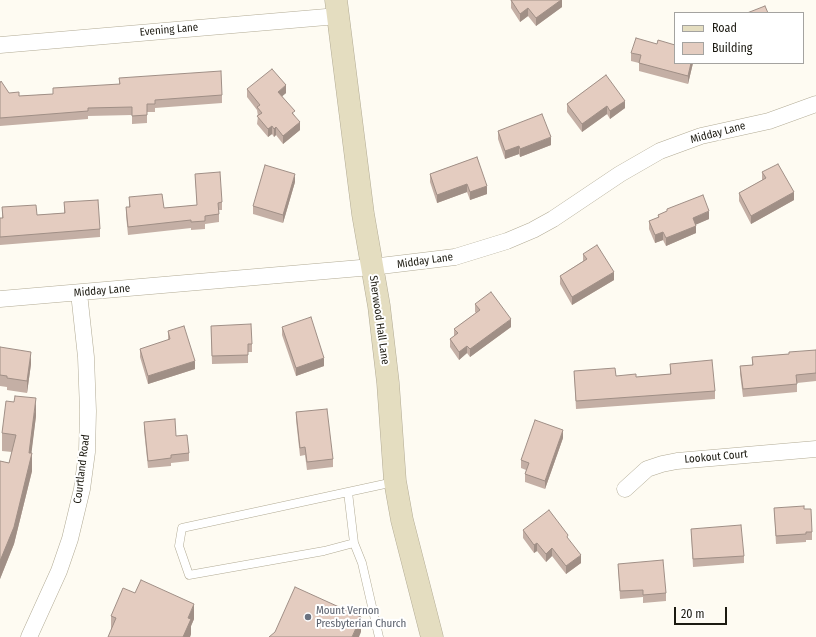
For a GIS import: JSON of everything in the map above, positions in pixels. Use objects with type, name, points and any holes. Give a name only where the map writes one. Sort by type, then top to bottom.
[{"type":"main road","name":"Sherwood Hall Lane","points":[[337,8],[363,214],[388,383],[395,481],[402,520],[432,637]]},
{"type":"street","name":"Evening Lane","points":[[0,45],[337,8]]},
{"type":"street","name":"Midday Lane","points":[[0,299],[372,267],[455,257],[507,242],[553,219],[620,174],[660,151],[701,136],[769,121],[816,104]]},
{"type":"street","name":"Courtland Road","points":[[28,637],[59,571],[70,539],[82,490],[88,411],[86,357],[79,293]]},
{"type":"street","name":"Lookout Court","points":[[625,489],[647,469],[662,464],[677,461],[816,449]]},
{"type":"lane","points":[[354,543],[324,551],[189,575],[179,546],[182,528],[395,481]]},
{"type":"lane","points":[[348,492],[354,543],[362,563],[379,637]]},
{"type":"building","points":[[511,0],[561,0],[536,18],[528,8],[520,14]]},
{"type":"building","points":[[765,6],[768,12],[750,12]]},
{"type":"building","points":[[636,38],[657,44],[658,40],[674,45],[674,64],[691,64],[688,76],[639,63],[641,55],[631,53]]},
{"type":"building","points":[[272,69],[286,85],[278,92],[295,111],[292,113],[300,122],[283,136],[276,127],[274,129],[272,126],[268,129],[257,116],[262,113],[257,107],[260,105],[247,89]]},
{"type":"building","points":[[221,71],[222,95],[155,100],[155,104],[147,104],[147,115],[132,116],[132,107],[88,108],[88,111],[0,118],[1,81],[9,93],[19,92],[19,96],[53,94],[53,88],[120,84],[119,78]]},
{"type":"building","points":[[606,75],[625,101],[610,111],[607,106],[582,124],[567,104]]},
{"type":"building","points":[[542,114],[551,137],[520,149],[519,146],[505,151],[498,131]]},
{"type":"building","points":[[477,157],[487,186],[470,192],[467,184],[437,195],[430,174]]},
{"type":"building","points":[[778,164],[794,192],[751,216],[739,193],[766,178],[762,172]]},
{"type":"building","points":[[265,165],[295,174],[283,215],[253,206]]},
{"type":"building","points":[[220,172],[222,202],[218,203],[219,214],[205,216],[205,221],[191,222],[191,220],[128,227],[126,207],[130,207],[129,197],[162,194],[164,208],[197,205],[195,174]]},
{"type":"building","points":[[703,195],[709,211],[693,218],[696,226],[666,238],[663,232],[655,235],[649,221],[659,217],[658,215],[667,211],[667,209]]},
{"type":"building","points":[[98,200],[100,229],[0,237],[0,218],[3,218],[2,207],[36,205],[37,215],[65,213],[64,202]]},
{"type":"building","points":[[597,245],[614,272],[572,297],[560,276],[587,259],[583,254]]},
{"type":"building","points":[[491,292],[511,319],[470,349],[467,346],[459,352],[450,339],[458,333],[454,329],[480,310],[475,304]]},
{"type":"building","points":[[311,317],[324,358],[296,368],[282,327]]},
{"type":"building","points":[[251,324],[252,344],[248,344],[248,355],[212,356],[211,326]]},
{"type":"building","points":[[184,326],[195,361],[148,376],[140,349],[170,339],[168,331]]},
{"type":"building","points":[[0,347],[31,352],[27,381],[7,378],[7,376],[0,375]]},
{"type":"building","points":[[816,350],[816,373],[796,375],[797,384],[743,389],[740,366],[753,365],[752,357]]},
{"type":"building","points":[[712,360],[715,391],[576,401],[574,371],[615,368],[616,376],[636,374],[636,377],[671,374],[670,364]]},
{"type":"building","points":[[15,396],[36,398],[29,453],[32,453],[14,527],[0,561],[0,461],[9,463],[16,435],[2,433],[6,401],[14,402]]},
{"type":"building","points":[[327,409],[333,459],[307,462],[305,447],[300,448],[296,412]]},
{"type":"building","points":[[175,419],[176,436],[187,435],[189,453],[171,455],[171,458],[148,461],[144,422]]},
{"type":"building","points":[[535,420],[563,430],[545,481],[525,474],[529,463],[521,460]]},
{"type":"building","points":[[804,506],[804,509],[811,509],[812,532],[806,532],[806,534],[776,536],[774,508]]},
{"type":"building","points":[[549,510],[581,555],[566,566],[552,548],[546,554],[537,543],[534,545],[523,530]]},
{"type":"building","points":[[741,525],[744,556],[693,559],[691,529]]},
{"type":"building","points":[[663,560],[666,593],[643,595],[643,590],[620,591],[618,564]]},
{"type":"building","points":[[141,580],[194,604],[188,618],[191,619],[183,637],[108,637],[116,618],[111,616],[123,588],[135,593]]},
{"type":"building","points":[[295,587],[361,617],[352,637],[269,637],[275,632]]},
{"type":"place","name":"Mount Vernon Presbyterian Church","points":[[308,617]]}]
